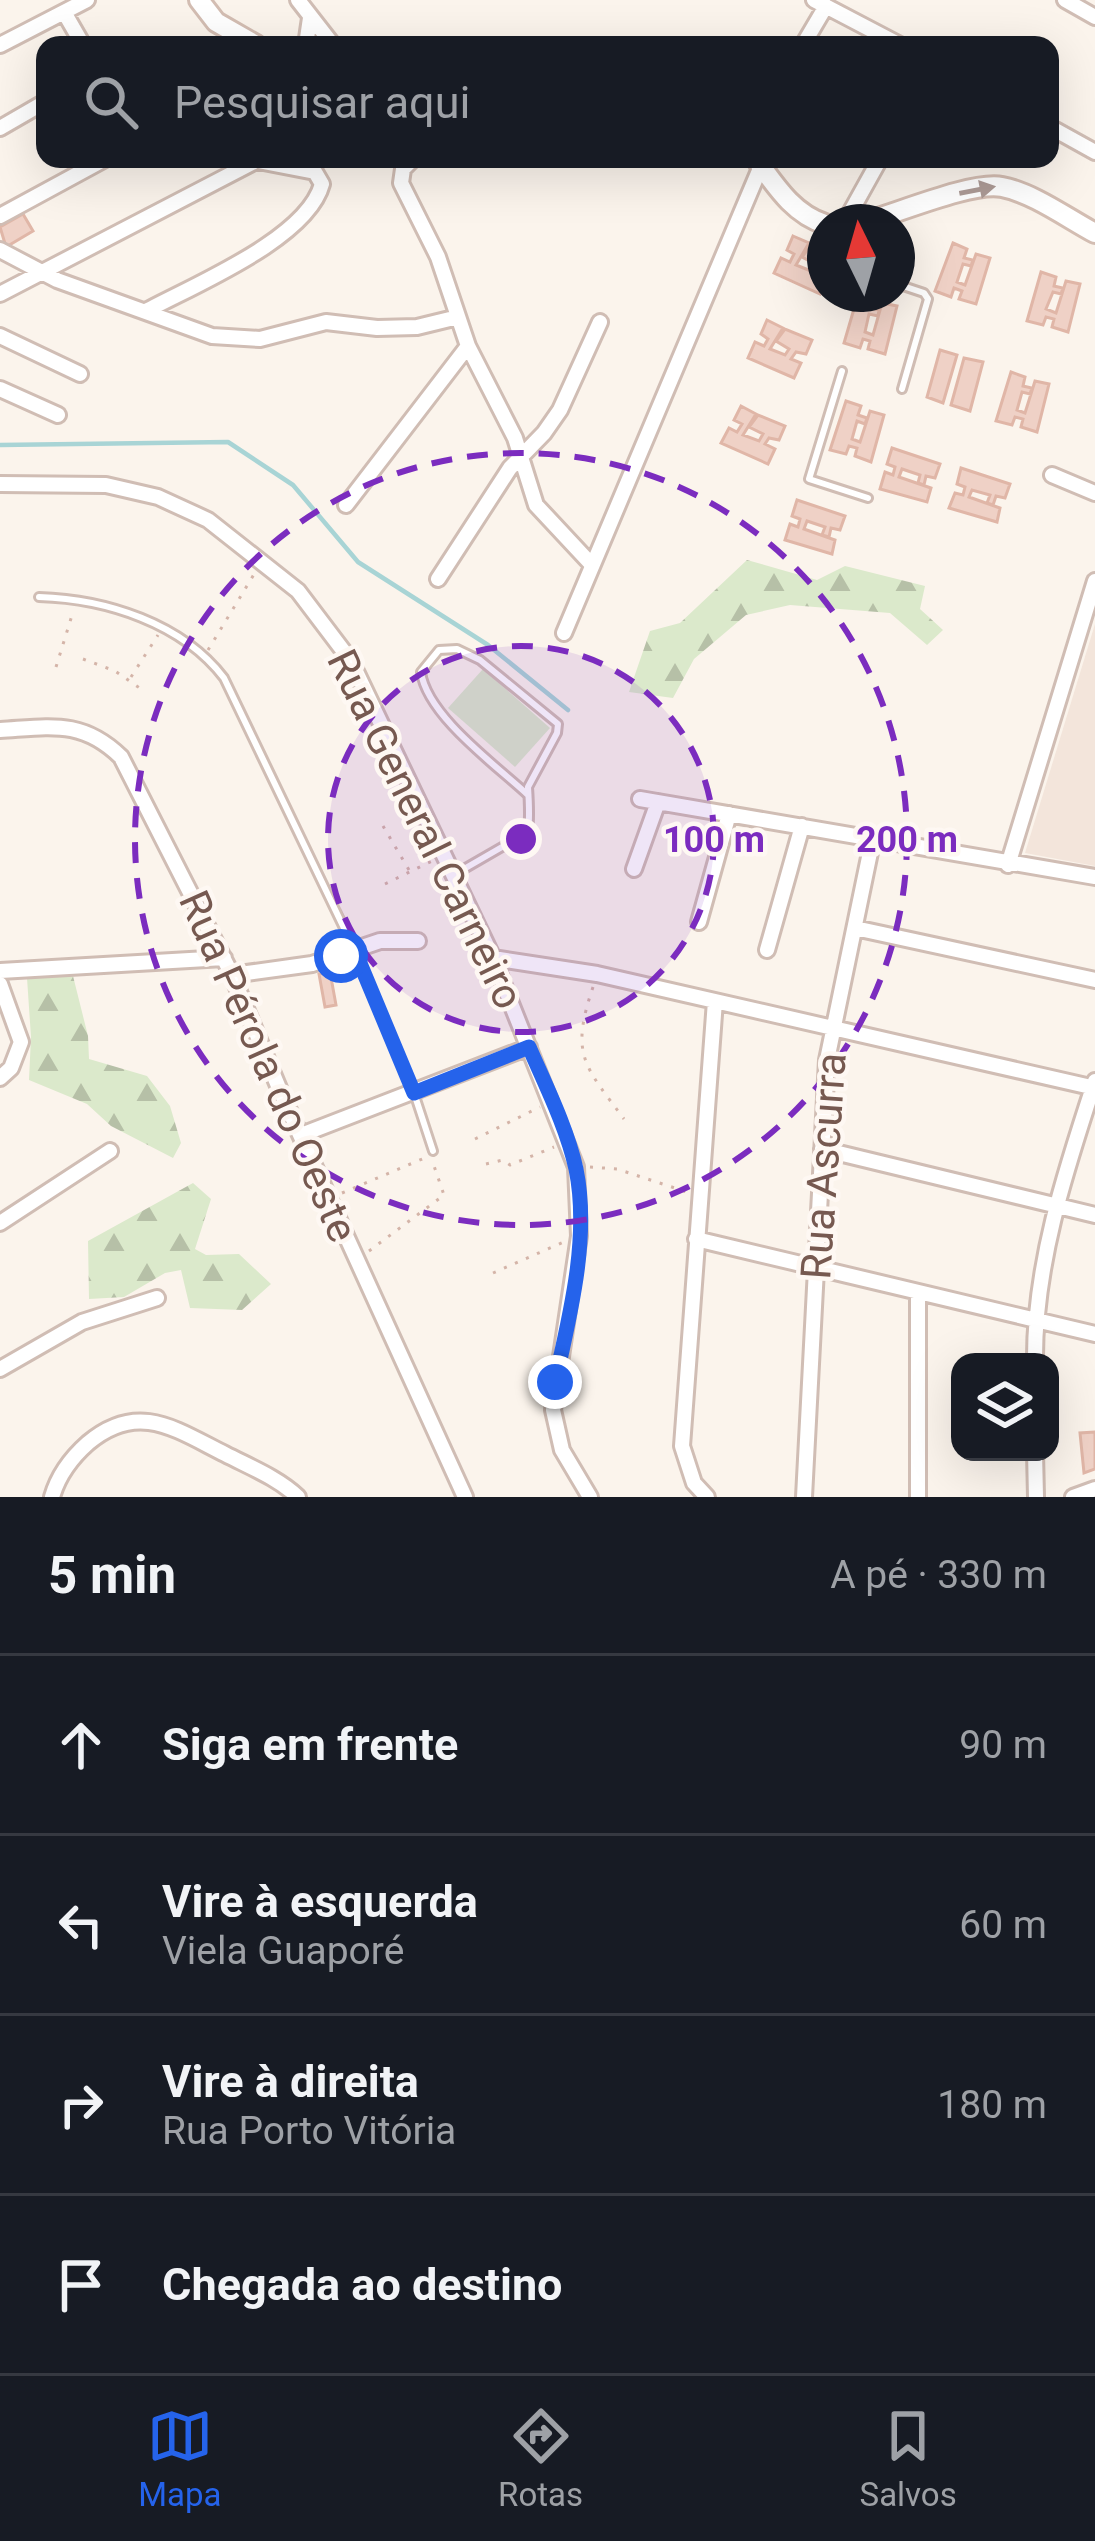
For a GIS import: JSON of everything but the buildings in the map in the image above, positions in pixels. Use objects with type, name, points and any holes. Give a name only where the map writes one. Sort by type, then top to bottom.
[{"type":"street","points":[[0,45],[87,0]]},
{"type":"street","points":[[199,0],[216,22],[240,36]]},
{"type":"street","points":[[298,0],[325,36]]},
{"type":"street","points":[[1065,0],[1095,17]]},
{"type":"street","points":[[806,36],[820,3],[883,36]]},
{"type":"street","points":[[64,12],[78,36]]},
{"type":"street","points":[[307,36],[310,18]]},
{"type":"street","points":[[0,128],[36,107]]},
{"type":"street","points":[[1059,132],[1095,152]]},
{"type":"street","points":[[0,216],[88,168]]},
{"type":"street","points":[[0,295],[238,168]]},
{"type":"street","points":[[146,310],[292,225],[321,189],[321,178],[315,172],[292,168]]},
{"type":"street","points":[[404,168],[400,183],[438,257],[468,346],[523,457],[542,516],[592,565]]},
{"type":"street","points":[[564,633],[757,168]]},
{"type":"street","points":[[764,168],[796,209],[807,215]]},
{"type":"street","points":[[854,204],[875,168]]},
{"type":"street","points":[[915,210],[996,185],[1095,233]]},
{"type":"street","points":[[0,250],[40,274],[212,336],[260,339],[326,322],[417,327],[458,317]]},
{"type":"street","points":[[438,579],[504,477],[560,410],[600,322]]},
{"type":"street","points":[[0,336],[80,374]]},
{"type":"street","points":[[346,506],[468,346]]},
{"type":"street","points":[[0,389],[58,415]]},
{"type":"street","points":[[1052,475],[1095,493]]},
{"type":"street","name":"Rua General Carneiro","points":[[0,484],[76,483],[138,491],[208,520],[264,560],[311,604],[351,661],[493,958],[576,1167],[579,1236],[553,1410],[562,1450],[590,1497]]},
{"type":"street","points":[[1008,865],[1095,581]]},
{"type":"street","name":"Rua Pérola do Oeste","points":[[0,730],[83,730],[105,741],[121,757],[232,975],[465,1497]]},
{"type":"street","points":[[640,799],[1095,877]]},
{"type":"street","points":[[634,869],[658,802]]},
{"type":"street","points":[[699,922],[729,814]]},
{"type":"street","points":[[767,950],[802,826]]},
{"type":"street","name":"Rua Ascurra","points":[[804,1497],[832,1027],[874,838]]},
{"type":"street","points":[[855,928],[1095,980]]},
{"type":"street","points":[[232,975],[312,964],[380,940],[418,941]]},
{"type":"street","points":[[0,971],[224,958]]},
{"type":"street","points":[[493,958],[597,974],[1094,1085],[1056,1205],[1035,1321],[1035,1353]]},
{"type":"street","points":[[0,984],[21,1042],[11,1068],[0,1078]]},
{"type":"street","points":[[707,1497],[694,1483],[682,1446],[715,1001]]},
{"type":"street","points":[[302,1135],[529,1047]]},
{"type":"street","points":[[822,1149],[1095,1215]]},
{"type":"street","points":[[0,1223],[110,1151]]},
{"type":"street","points":[[696,1239],[1095,1334]]},
{"type":"street","points":[[918,1294],[918,1497]]},
{"type":"street","points":[[0,1369],[82,1322],[157,1298]]},
{"type":"street","points":[[52,1497],[64,1469],[82,1448],[123,1421],[141,1419],[178,1430],[273,1478],[298,1497]]},
{"type":"street","points":[[1035,1461],[1036,1497]]},
{"type":"street","points":[[1073,1497],[1095,1490]]},
{"type":"lane","points":[[902,389],[928,299],[915,290]]},
{"type":"lane","points":[[842,371],[808,479],[868,498]]},
{"type":"lane","points":[[39,597],[77,598],[162,628],[206,654],[242,710],[354,949],[414,1093],[432,1153]]},
{"type":"lane","points":[[454,874],[525,836],[529,826],[528,787],[557,733],[554,717],[480,660],[457,649],[439,650],[422,672],[427,692],[452,725],[528,795]]},
{"type":"path","points":[[206,654],[264,560]]},
{"type":"path","points":[[56,668],[77,598]]},
{"type":"path","points":[[129,680],[162,628]]},
{"type":"path","points":[[83,659],[106,666],[143,691]]},
{"type":"path","points":[[383,826],[410,871]]},
{"type":"path","points":[[385,884],[444,855]]},
{"type":"path","points":[[597,974],[580,1038],[583,1060],[624,1119]]},
{"type":"path","points":[[475,1139],[552,1101]]},
{"type":"path","points":[[486,1164],[503,1160],[510,1165],[566,1140]]},
{"type":"path","points":[[329,1198],[432,1153],[444,1195],[357,1260]]},
{"type":"path","points":[[576,1167],[617,1169],[700,1196]]},
{"type":"path","points":[[493,1273],[579,1236]]},
{"type":"shaded area","points":[[1095,624],[1095,866],[1025,853]]},
{"type":"green space","points":[[747,560],[817,580],[845,566],[925,586],[920,609],[943,630],[927,645],[890,613],[790,605],[746,615],[694,659],[673,698],[629,692],[650,631],[680,623]]},
{"type":"green space","points":[[483,669],[550,728],[515,767],[448,708]]},
{"type":"green space","points":[[73,976],[89,1059],[147,1076],[170,1106],[181,1143],[173,1158],[111,1126],[87,1104],[29,1080],[27,978]]},
{"type":"green space","points":[[193,1183],[211,1199],[195,1249],[206,1255],[239,1254],[271,1284],[242,1310],[190,1308],[181,1270],[165,1273],[124,1297],[89,1299],[88,1241]]},
{"type":"waterway","points":[[0,445],[228,442],[293,485],[358,562],[488,645],[568,710]]},
{"type":"route","points":[[341,956],[354,949],[414,1093],[529,1047],[576,1167],[579,1196],[571,1303],[555,1382]]}]
